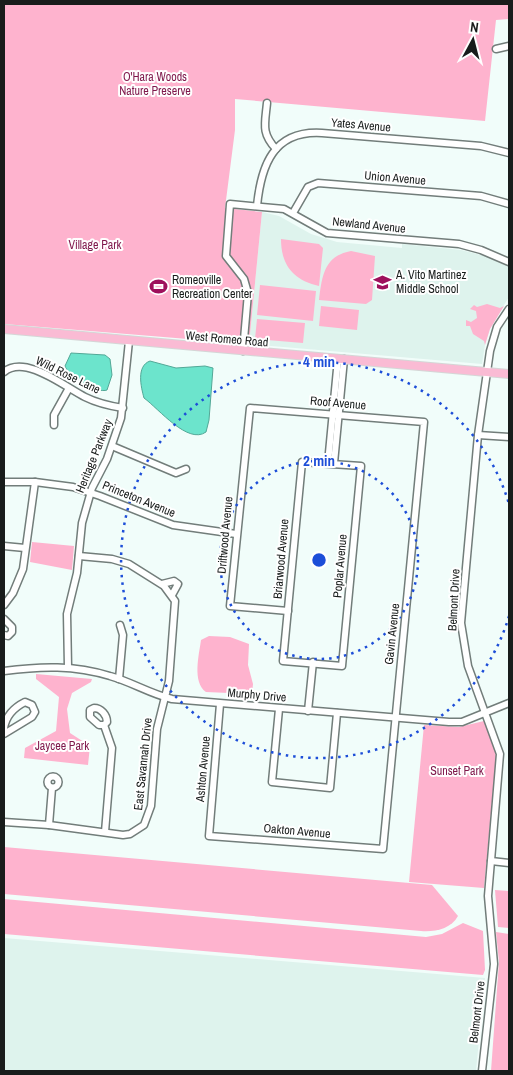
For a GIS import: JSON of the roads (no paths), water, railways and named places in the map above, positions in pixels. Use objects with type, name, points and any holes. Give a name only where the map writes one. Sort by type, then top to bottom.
[{"type":"main road","name":"West Romeo Road","points":[[4,329],[509,374]]},
{"type":"street","points":[[496,50],[509,46]]},
{"type":"street","points":[[267,103],[265,132],[268,140],[276,149]]},
{"type":"street","name":"Yates Avenue","points":[[257,206],[261,174],[268,159],[276,149],[297,136],[316,132],[481,146],[509,153]]},
{"type":"street","name":"Union Avenue","points":[[293,213],[308,187],[318,183],[482,196],[509,204]]},
{"type":"street","name":"Newland Avenue","points":[[243,351],[248,293],[244,279],[226,256],[230,204],[257,206],[293,213],[327,232],[459,244],[481,250],[509,262]]},
{"type":"street","name":"Belmont Drive","points":[[482,1071],[494,964],[488,904],[500,754],[468,666],[462,623],[478,435],[487,372],[493,338],[509,308]]},
{"type":"street","name":"Heritage Parkway","points":[[68,667],[67,614],[79,556],[82,523],[91,493],[112,446],[123,408],[129,341]]},
{"type":"street","points":[[331,463],[341,359]]},
{"type":"street","name":"Wild Rose Lane","points":[[4,372],[14,367],[24,367],[47,375],[101,403],[123,408]]},
{"type":"street","points":[[54,425],[54,415],[69,388]]},
{"type":"street","name":"Roof Avenue","points":[[250,408],[424,422]]},
{"type":"street","name":"Driftwood Avenue","points":[[250,408],[230,606],[288,612]]},
{"type":"street","name":"Gavin Avenue","points":[[383,849],[424,422]]},
{"type":"street","points":[[478,435],[509,437]]},
{"type":"street","points":[[112,446],[176,473],[186,469]]},
{"type":"street","name":"Briarwood Avenue","points":[[313,662],[283,661],[302,462],[331,463]]},
{"type":"street","name":"Poplar Avenue","points":[[313,662],[342,666],[361,466],[331,463]]},
{"type":"street","name":"Princeton Avenue","points":[[4,482],[35,482],[62,485],[91,493],[172,526],[236,534]]},
{"type":"street","points":[[4,605],[18,583],[22,569],[35,482]]},
{"type":"street","points":[[4,546],[25,548]]},
{"type":"street","points":[[79,556],[123,562],[162,584],[172,595]]},
{"type":"street","name":"East Savannah Drive","points":[[4,822],[130,834],[144,825],[152,806],[157,728],[169,681],[175,618],[175,606],[172,595],[178,584],[174,581],[168,581],[162,584]]},
{"type":"street","points":[[4,619],[12,627],[12,632],[8,636],[4,634]]},
{"type":"street","points":[[119,679],[123,635],[120,625]]},
{"type":"street","points":[[308,711],[313,662]]},
{"type":"street","name":"Murphy Drive","points":[[4,670],[68,667],[119,679],[164,697],[220,704],[395,718],[462,722],[509,703]]},
{"type":"street","points":[[4,728],[7,718],[13,709],[25,702],[34,707],[32,717],[4,734]]},
{"type":"street","name":"Ashton Avenue","points":[[209,836],[220,704]]},
{"type":"street","points":[[279,709],[272,782],[330,788],[337,713]]},
{"type":"street","points":[[104,725],[112,748],[105,832]]},
{"type":"street","points":[[49,825],[52,788]]},
{"type":"street","name":"Oakton Avenue","points":[[209,836],[383,849]]},
{"type":"street","points":[[491,861],[509,863]]},
{"type":"place","name":"A. Vito Martinez Middle School","points":[[382,282]]},
{"type":"place","name":"Romeoville Recreation Center","points":[[158,287]]},
{"type":"park label","name":"O'Hara Woods Nature Preserve","points":[[155,84]]},
{"type":"park label","name":"Village Park","points":[[95,245]]},
{"type":"park label","name":"Jaycee Park","points":[[62,746]]},
{"type":"park label","name":"Sunset Park","points":[[457,771]]}]
